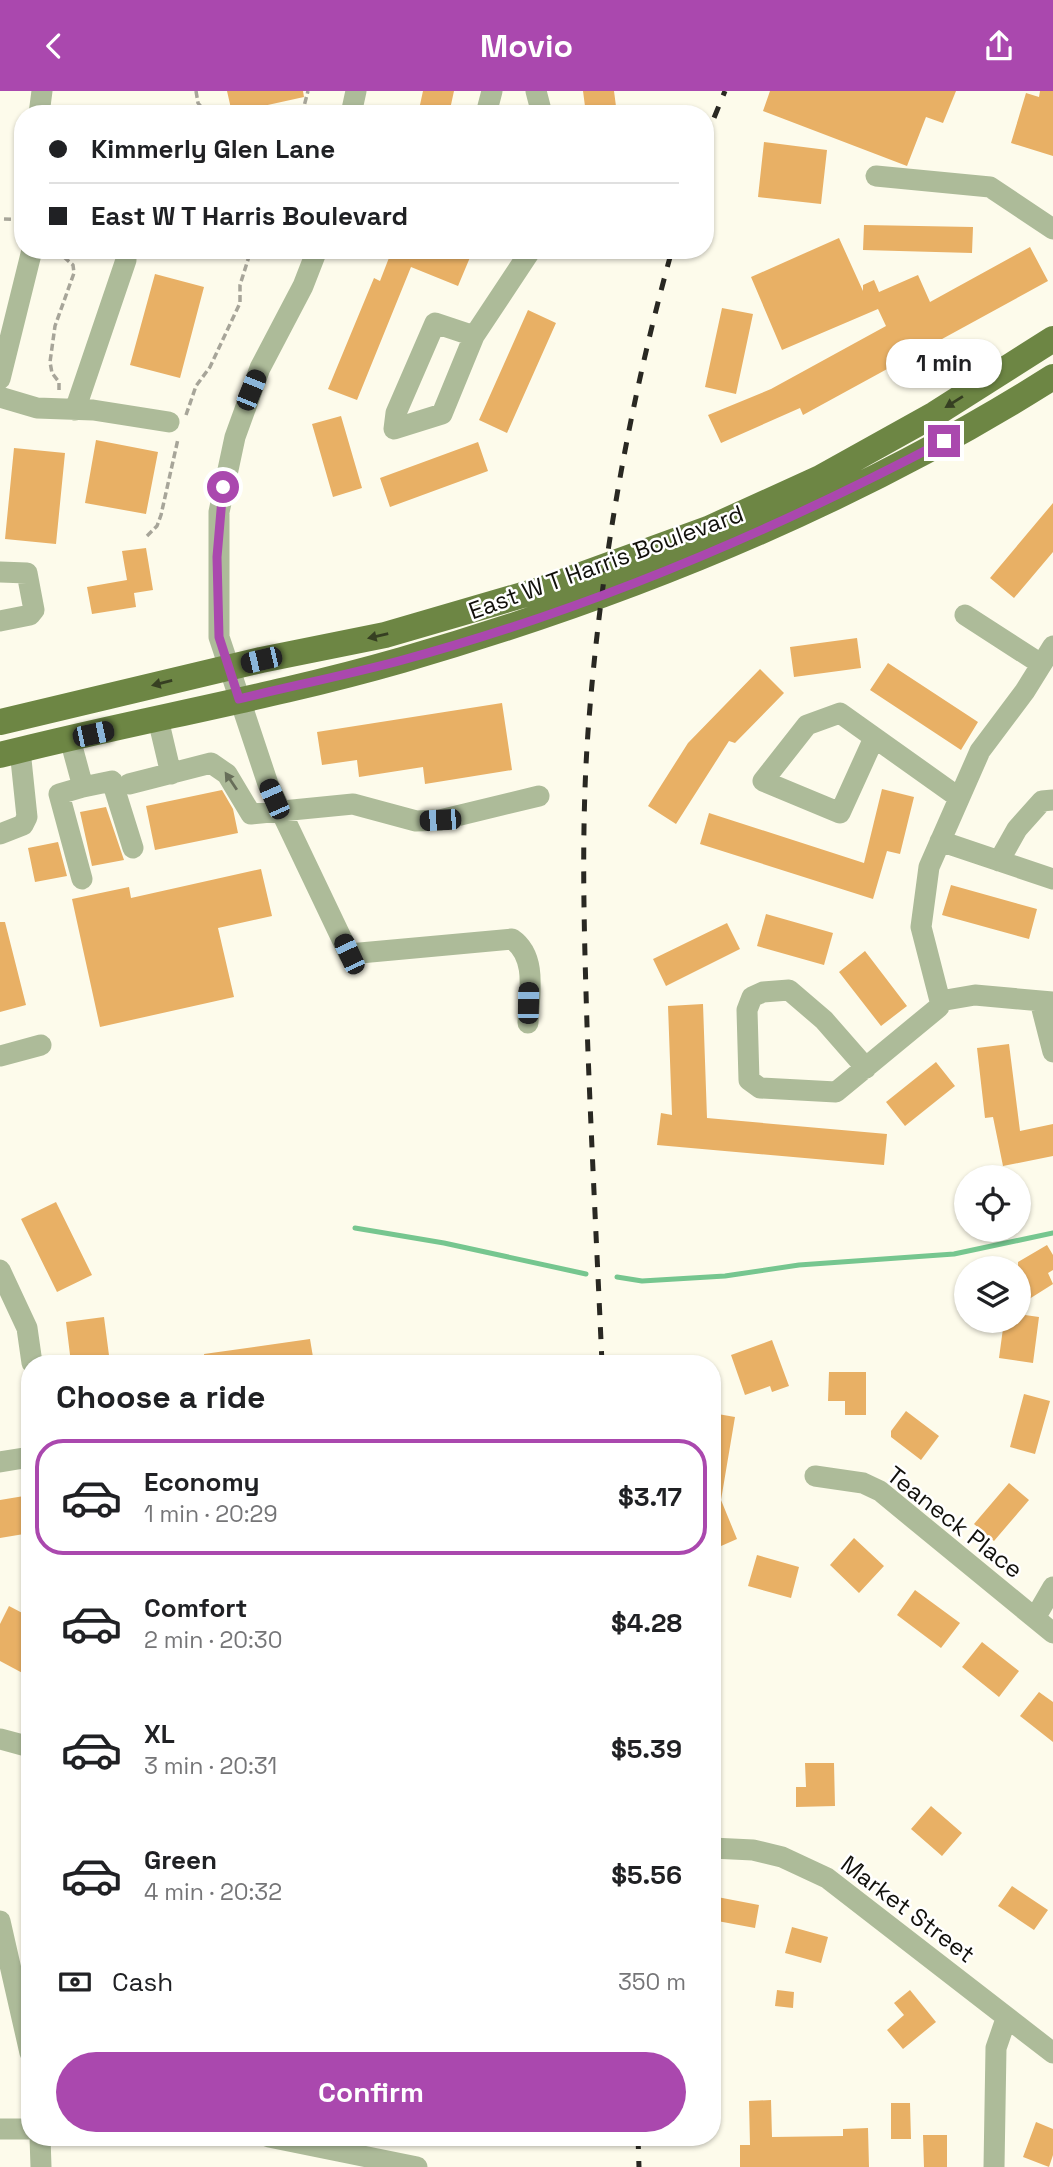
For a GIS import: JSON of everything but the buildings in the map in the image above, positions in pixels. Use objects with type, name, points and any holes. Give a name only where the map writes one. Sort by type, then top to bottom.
[{"type":"main road","name":"East W T Harris Boulevard","points":[[0,722],[228,667],[385,635],[543,589],[664,545],[758,507],[820,478],[935,414],[1053,339]]},
{"type":"main road","name":"East W T Harris Boulevard","points":[[10,752],[400,660],[540,616],[661,572],[764,530],[889,470],[1053,377]]},
{"type":"street","points":[[876,176],[990,187],[1053,229]]},
{"type":"street","points":[[0,379],[30,259]]},
{"type":"street","points":[[67,405],[126,259]]},
{"type":"street","points":[[313,259],[251,390],[235,437],[223,487],[217,557],[219,637],[280,813],[349,954],[512,939],[523,947],[529,963],[528,1023]]},
{"type":"street","points":[[474,336],[435,323],[396,413],[394,429],[442,414],[474,336],[525,259]]},
{"type":"street","points":[[0,397],[37,408],[67,405],[106,411],[177,428]]},
{"type":"street","points":[[0,572],[27,573],[34,610],[30,615],[0,621]]},
{"type":"street","points":[[965,615],[1041,664]]},
{"type":"street","points":[[866,1067],[824,1020],[789,990],[763,992],[752,997],[747,1010],[749,1080],[760,1088],[836,1092],[939,1007],[940,1001],[921,927],[929,867],[980,751],[1053,646]]},
{"type":"street","points":[[874,738],[840,813],[763,781],[807,725],[840,713],[958,797]]},
{"type":"street","points":[[158,719],[171,774]]},
{"type":"street","points":[[70,739],[83,787]]},
{"type":"street","points":[[0,834],[23,825],[27,817],[10,752]]},
{"type":"street","points":[[129,784],[211,763],[227,774],[251,814],[353,804],[416,821],[440,820],[539,796]]},
{"type":"street","points":[[82,879],[59,794],[112,781],[133,848]]},
{"type":"street","points":[[999,861],[1017,829],[1042,801],[1053,800]]},
{"type":"street","points":[[940,841],[1053,879]]},
{"type":"street","points":[[940,1001],[975,995],[1047,1002],[1053,1052]]},
{"type":"street","points":[[0,1056],[41,1045]]},
{"type":"street","points":[[0,1270],[27,1328],[31,1355]]},
{"type":"street","points":[[0,1462],[21,1458]]},
{"type":"street","name":"Teaneck Place","points":[[815,1476],[852,1481],[880,1491],[1053,1633]]},
{"type":"street","points":[[1035,1618],[1053,1587]]},
{"type":"street","points":[[0,1739],[21,1745]]},
{"type":"street","name":"Market Street","points":[[721,1848],[754,1850],[782,1857],[827,1878],[1053,2053]]},
{"type":"street","points":[[0,1921],[21,2013]]},
{"type":"street","points":[[995,2167],[996,2048],[1006,2019]]},
{"type":"street","points":[[0,2129],[21,2129]]},
{"type":"street","points":[[40,2146],[41,2167]]},
{"type":"street","points":[[313,2146],[417,2167]]},
{"type":"path","points":[[4,219],[14,220]]},
{"type":"path","points":[[67,259],[74,265],[75,273],[55,326],[50,362],[52,373],[59,382],[67,405]]},
{"type":"path","points":[[148,536],[157,526],[161,515],[177,428],[240,303],[240,285],[248,259]]},
{"type":"waterway","points":[[355,1228],[444,1243],[586,1274]]},
{"type":"waterway","points":[[617,1277],[642,1281],[725,1276],[799,1265],[954,1254],[1053,1233]]},
{"type":"railway","points":[[714,118],[725,91]]},
{"type":"railway","points":[[602,1355],[585,952],[584,842],[588,732],[600,610],[618,489],[642,369],[670,259]]},
{"type":"railway","points":[[638,2146],[639,2167]]},
{"type":"route","points":[[223,487],[217,557],[219,637],[239,699],[400,660],[540,616],[637,581],[764,530],[944,441]]}]
